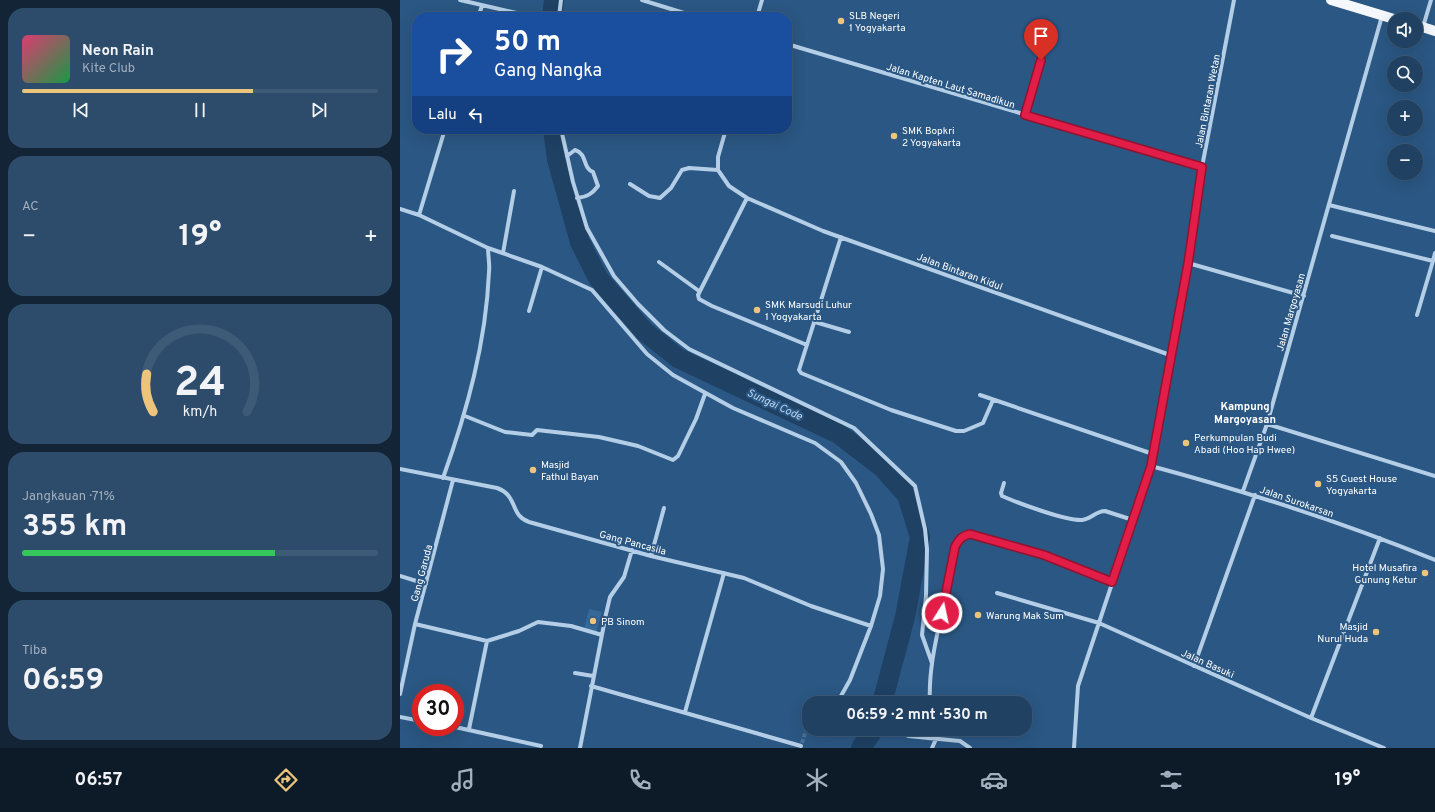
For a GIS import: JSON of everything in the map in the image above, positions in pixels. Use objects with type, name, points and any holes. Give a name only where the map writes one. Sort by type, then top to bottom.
[{"type":"main road","points":[[1331,0],[1387,17]]},
{"type":"main road","points":[[1423,28],[1435,31]]},
{"type":"street","points":[[460,0],[511,12]]},
{"type":"street","points":[[560,12],[561,0]]},
{"type":"street","points":[[642,0],[681,12]]},
{"type":"street","points":[[658,5],[660,0]]},
{"type":"street","points":[[758,12],[762,0]]},
{"type":"street","name":"Jalan Bintaran Wetan","points":[[1074,748],[1078,686],[1151,466],[1170,355],[1188,264],[1202,167],[1234,0]]},
{"type":"street","points":[[1423,20],[1431,0]]},
{"type":"street","points":[[480,12],[482,6]]},
{"type":"street","name":"Jalan Margoyasan","points":[[1243,491],[1267,424],[1382,15]]},
{"type":"street","points":[[1025,115],[1048,32]]},
{"type":"street","name":"Jalan Kapten Laut Samadikun","points":[[792,45],[1202,167]]},
{"type":"street","points":[[419,215],[443,134]]},
{"type":"street","points":[[562,134],[577,198],[588,228],[614,276],[638,304],[664,330],[689,349],[761,385],[854,428],[915,486],[925,529],[927,549],[926,596],[922,635],[932,663]]},
{"type":"street","points":[[630,184],[656,198],[664,195],[671,188],[682,170],[689,168],[718,170],[718,157],[725,134]]},
{"type":"street","points":[[567,156],[575,150],[581,152],[585,158],[586,165],[597,179],[598,186],[593,192],[586,197],[577,198]]},
{"type":"street","name":"Jalan Bintaran Kidul","points":[[718,170],[729,186],[746,198],[785,216],[1170,355]]},
{"type":"street","points":[[503,253],[514,191]]},
{"type":"street","points":[[746,198],[699,291],[699,299],[712,306],[807,345]]},
{"type":"street","points":[[1329,205],[1435,231]]},
{"type":"street","points":[[400,209],[419,215],[488,248],[542,267],[592,290],[647,354],[673,375],[705,394],[821,446],[841,462],[849,472],[871,514],[881,548],[883,569],[882,580],[871,626],[850,680],[841,696]]},
{"type":"street","points":[[1332,236],[1433,261]]},
{"type":"street","points":[[841,237],[799,370],[806,376],[934,425],[956,431],[964,431],[983,423],[993,400]]},
{"type":"street","points":[[443,478],[465,416],[476,371],[489,271],[488,248]]},
{"type":"street","points":[[1417,315],[1435,253]]},
{"type":"street","points":[[659,262],[699,291]]},
{"type":"street","points":[[1188,264],[1304,296]]},
{"type":"street","points":[[529,311],[542,267]]},
{"type":"street","points":[[815,322],[849,332]]},
{"type":"street","points":[[465,416],[505,432],[532,435],[537,430],[599,437],[638,446],[674,460],[678,456],[696,419],[705,394]]},
{"type":"street","points":[[980,395],[1153,454]]},
{"type":"street","points":[[1267,424],[1435,476]]},
{"type":"street","name":"Jalan Surokarsan","points":[[1151,466],[1243,491],[1380,538],[1435,560]]},
{"type":"street","name":"Gang Pancasila","points":[[400,469],[505,491],[510,495],[519,516],[526,521],[651,556],[744,578],[812,606],[871,626]]},
{"type":"street","name":"Gang Garuda","points":[[400,694],[401,678],[453,480]]},
{"type":"street","points":[[1004,483],[1001,493],[1002,496],[1065,517],[1080,520],[1087,519],[1100,511],[1105,511],[1133,520]]},
{"type":"street","points":[[1194,666],[1254,495]]},
{"type":"street","points":[[651,556],[664,508]]},
{"type":"street","points":[[930,696],[932,663],[952,555],[958,540],[965,535],[978,535],[1044,555],[1112,582]]},
{"type":"street","points":[[1311,718],[1380,538]]},
{"type":"street","points":[[580,748],[591,686],[610,597],[622,580],[632,550]]},
{"type":"street","points":[[685,712],[724,573]]},
{"type":"street","points":[[400,576],[426,584]]},
{"type":"street","name":"Jalan Basuki","points":[[997,593],[1099,623],[1311,718],[1382,748]]},
{"type":"street","points":[[415,624],[487,641],[519,631],[538,622],[571,626],[602,635]]},
{"type":"street","points":[[469,729],[487,641]]},
{"type":"street","points":[[575,672],[593,676]]},
{"type":"street","points":[[591,686],[802,746]]},
{"type":"street","points":[[400,717],[412,719]]},
{"type":"street","points":[[464,728],[541,746]]},
{"type":"street","points":[[909,736],[960,741],[970,748]]},
{"type":"street","points":[[932,748],[936,739]]},
{"type":"shaded area","name":"PB Sinom","points":[[589,609],[602,612],[596,633],[584,630]]},
{"type":"waterway","name":"Sungai Code","points":[[553,12],[554,0]]},
{"type":"waterway","name":"Sungai Code","points":[[554,134],[557,159],[580,242],[598,278],[644,331],[678,358],[839,434],[883,468],[907,495],[920,537],[905,617],[884,696]]},
{"type":"waterway","name":"Sungai Code","points":[[861,748],[869,736]]},
{"type":"tunnel","points":[[802,743],[804,736]]},
{"type":"place","name":"SLB Negeri 1 Yogyakarta","points":[[841,21]]},
{"type":"place","name":"SMK Bopkri 2 Yogyakarta","points":[[894,136]]},
{"type":"place","name":"SMK Marsudi Luhur 1 Yogyakarta","points":[[757,310]]},
{"type":"place","name":"Perkumpulan Budi Abadi (Hoo Hap Hwee)","points":[[1186,443]]},
{"type":"place","name":"Masjid Fathul Bayan","points":[[533,470]]},
{"type":"place","name":"S5 Guest House Yogyakarta","points":[[1318,484]]},
{"type":"place","name":"Hotel Musafira Gunung Ketur","points":[[1425,573]]},
{"type":"place","name":"Warung Mak Sum","points":[[978,615]]},
{"type":"place","name":"PB Sinom","points":[[593,621]]},
{"type":"place","name":"Masjid Nurul Huda","points":[[1376,632]]},
{"type":"district","name":"Kampung Margoyasan","points":[[1245,412]]},
{"type":"route","points":[[942,613],[952,555],[958,540],[965,535],[970,534],[978,535],[1044,555],[1112,582],[1151,466],[1170,355],[1188,264],[1202,167],[1025,115],[1041,60]]}]
